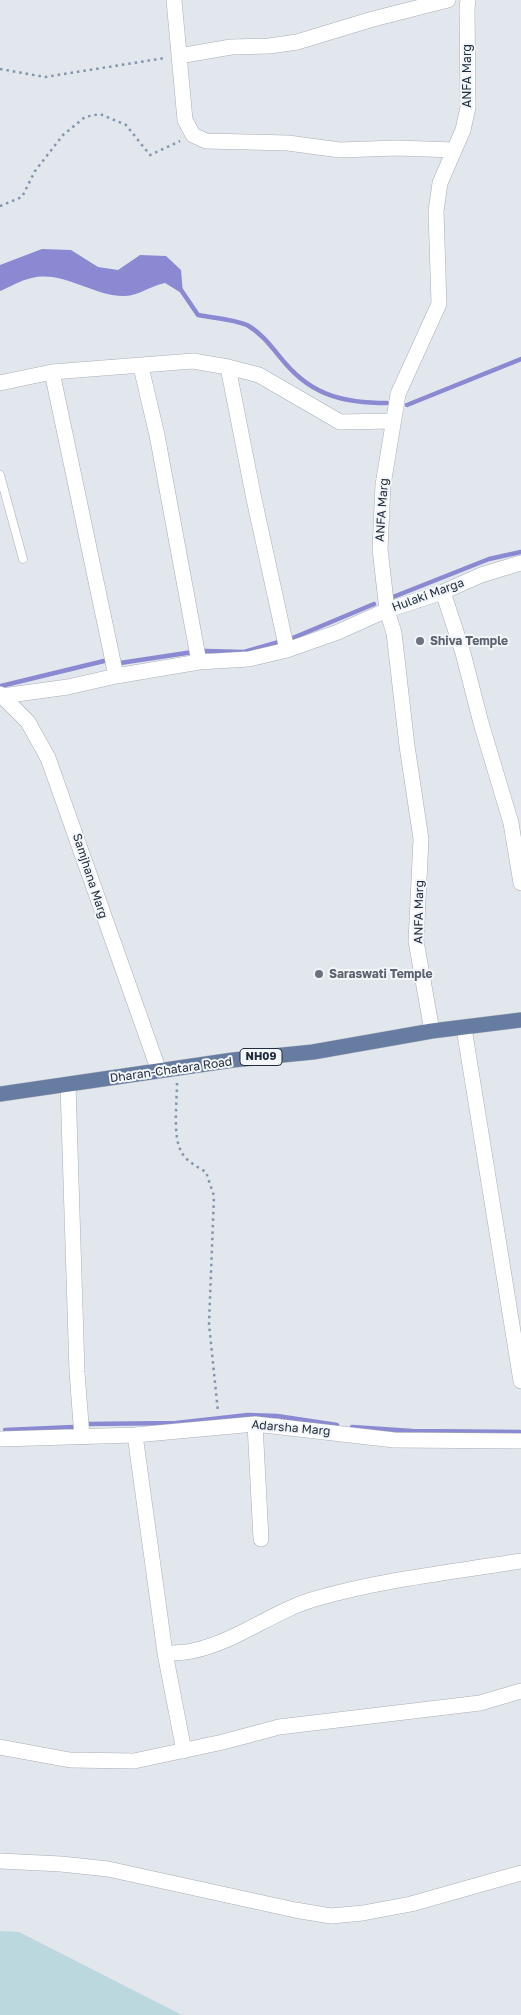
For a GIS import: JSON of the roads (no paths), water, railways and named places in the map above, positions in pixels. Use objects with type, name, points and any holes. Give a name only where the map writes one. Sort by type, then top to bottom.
[{"type":"main road","name":"Dharan-Chatara Road","points":[[0,1094],[159,1071],[313,1052],[432,1031],[521,1020]]},
{"type":"street","points":[[174,0],[184,120],[193,135],[206,141],[288,143],[340,150],[397,148],[454,150]]},
{"type":"street","points":[[179,56],[231,47],[269,46],[298,42],[373,19],[448,0]]},
{"type":"street","name":"ANFA Marg","points":[[432,1031],[416,941],[421,839],[394,633],[387,610],[380,548],[383,484],[398,394],[439,304],[436,211],[440,183],[463,130],[468,107],[468,0]]},
{"type":"street","points":[[0,383],[52,372],[193,362],[228,366],[259,375],[340,422],[393,421]]},
{"type":"street","points":[[228,366],[254,499],[287,650]]},
{"type":"street","points":[[141,367],[157,435],[199,662]]},
{"type":"street","points":[[52,372],[116,676]]},
{"type":"street","name":"Hulaki Marga","points":[[1,695],[68,687],[116,676],[199,662],[249,659],[287,650],[338,632],[387,610],[443,592],[481,575],[521,563]]},
{"type":"street","points":[[443,592],[463,653],[481,723],[516,825],[521,883]]},
{"type":"street","name":"Samjhana Marg","points":[[1,695],[28,722],[48,758],[159,1071]]},
{"type":"street","points":[[464,1028],[517,1346],[521,1381]]},
{"type":"street","points":[[68,1085],[77,1372],[82,1437]]},
{"type":"street","points":[[256,1424],[261,1539]]},
{"type":"street","name":"Adarsha Marg","points":[[0,1440],[135,1435],[256,1424],[394,1440],[521,1441]]},
{"type":"street","points":[[135,1435],[165,1653],[184,1751]]},
{"type":"street","points":[[165,1653],[191,1652],[217,1643],[263,1620],[317,1598],[521,1560]]},
{"type":"street","points":[[0,1747],[70,1760],[134,1761],[184,1751],[279,1727],[480,1703],[521,1691]]},
{"type":"street","points":[[0,1861],[61,1864],[108,1869],[331,1916],[363,1913],[411,1904],[521,1873]]},
{"type":"lane","points":[[0,475],[23,559]]},
{"type":"waterway","points":[[181,290],[198,315],[236,321],[253,329],[268,342],[296,374],[319,390],[344,399],[387,403]]},
{"type":"waterway","points":[[407,405],[521,359]]},
{"type":"waterway","points":[[393,597],[489,559],[521,552]]},
{"type":"waterway","points":[[288,640],[374,604]]},
{"type":"waterway","points":[[205,651],[244,652],[279,642]]},
{"type":"waterway","points":[[120,663],[193,652]]},
{"type":"waterway","points":[[1,686],[104,661]]},
{"type":"waterway","points":[[86,1424],[176,1423],[248,1415],[277,1416],[337,1425]]},
{"type":"waterway","points":[[5,1430],[74,1427]]},
{"type":"waterway","points":[[352,1427],[412,1431],[520,1432]]},
{"type":"place","name":"Shiva Temple","points":[[420,641]]},
{"type":"place","name":"Saraswati Temple","points":[[319,974]]}]
